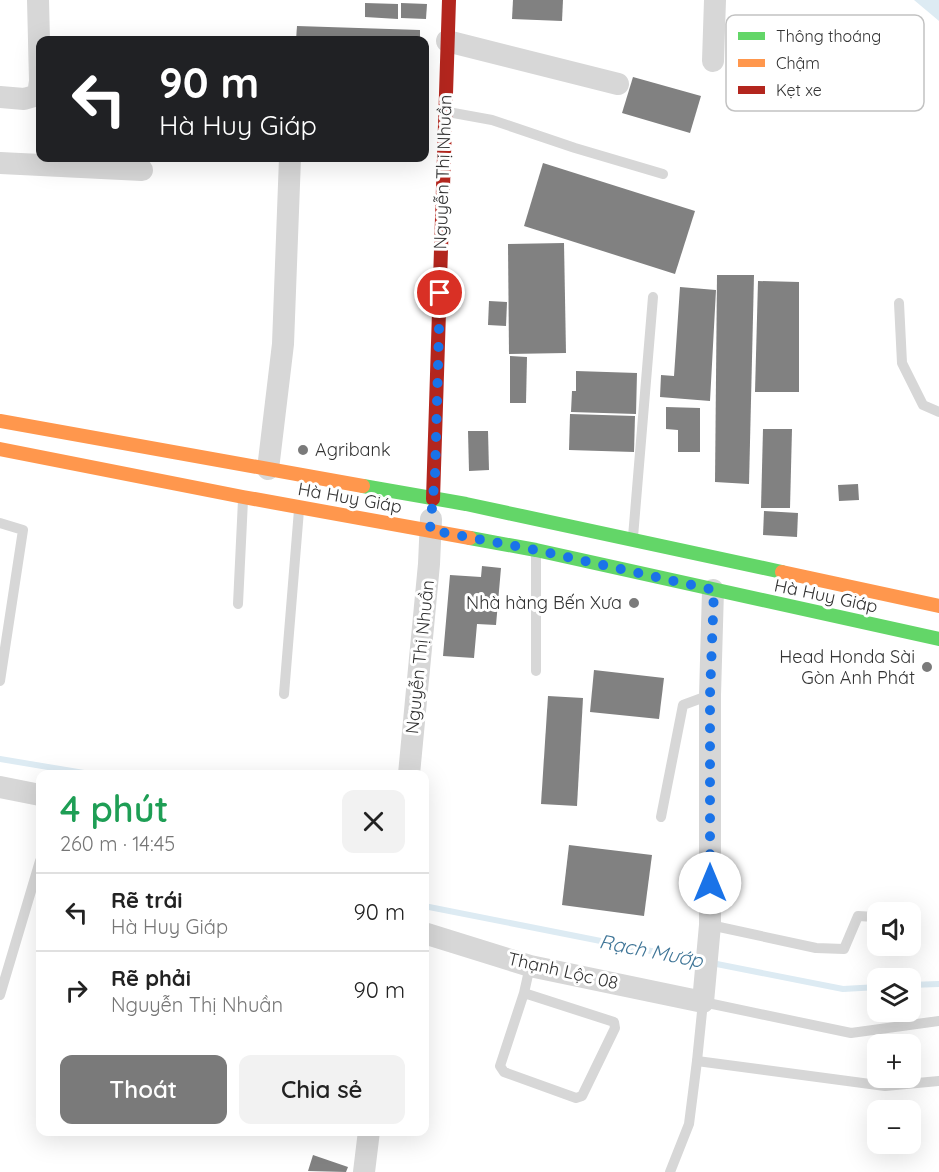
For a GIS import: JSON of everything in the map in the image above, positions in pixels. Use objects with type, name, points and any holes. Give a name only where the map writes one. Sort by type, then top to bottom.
[{"type":"main road","name":"Nguyễn Thị Nhuần","points":[[433,499],[449,0]]},
{"type":"main road","name":"Hà Huy Giáp","points":[[0,421],[433,499],[939,606]]},
{"type":"main road","name":"Hà Huy Giáp","points":[[0,449],[243,497],[536,550],[939,639]]},
{"type":"street","points":[[38,0],[39,36]]},
{"type":"street","points":[[713,61],[715,0]]},
{"type":"street","points":[[447,40],[618,84]]},
{"type":"street","points":[[0,98],[24,99],[36,96]]},
{"type":"street","points":[[268,469],[283,344],[290,162]]},
{"type":"street","points":[[0,163],[142,170]]},
{"type":"street","name":"Nguyễn Thị Nhuần","points":[[409,770],[433,499]]},
{"type":"street","points":[[703,1002],[710,925],[710,695],[714,590]]},
{"type":"street","points":[[0,787],[36,794]]},
{"type":"street","name":"Thạnh Lộc 08","points":[[429,935],[530,966],[703,1002]]},
{"type":"street","points":[[364,1172],[368,1136]]},
{"type":"lane","points":[[445,111],[492,120],[663,174]]},
{"type":"lane","points":[[633,541],[653,297]]},
{"type":"lane","points":[[899,303],[902,363],[923,405],[939,412]]},
{"type":"lane","points":[[238,604],[243,497]]},
{"type":"lane","points":[[284,694],[300,507]]},
{"type":"lane","points":[[0,523],[23,530],[0,681]]},
{"type":"lane","points":[[536,550],[536,671]]},
{"type":"lane","points":[[661,817],[683,705],[710,695]]},
{"type":"lane","points":[[0,994],[36,874]]},
{"type":"lane","points":[[710,925],[816,948],[844,949],[858,916],[867,917]]},
{"type":"lane","points":[[524,993],[614,1022],[615,1028],[582,1096],[576,1098],[504,1072],[500,1066],[524,993],[530,966]]},
{"type":"lane","points":[[670,1172],[689,1124],[698,1062],[703,1002],[851,1033],[939,1021]]},
{"type":"lane","points":[[698,1062],[885,1086],[939,1082]]},
{"type":"shaded area","points":[[914,0],[939,0],[939,21]]},
{"type":"building","points":[[513,0],[563,0],[562,21],[512,19]]},
{"type":"building","points":[[365,3],[398,4],[398,19],[365,17]]},
{"type":"building","points":[[401,3],[427,4],[426,19],[401,18]]},
{"type":"building","points":[[297,26],[420,30],[420,36],[296,36]]},
{"type":"building","points":[[633,77],[701,96],[690,133],[622,113]]},
{"type":"building","points":[[543,163],[695,211],[675,274],[524,226]]},
{"type":"building","points":[[564,243],[566,353],[509,354],[508,244]]},
{"type":"building","points":[[717,275],[754,275],[749,484],[715,482]]},
{"type":"building","points":[[758,281],[799,282],[799,392],[755,392]]},
{"type":"building","points":[[680,287],[716,290],[710,401],[660,397],[661,375],[674,376]]},
{"type":"building","points":[[489,301],[507,302],[506,326],[488,325]]},
{"type":"building","points":[[510,356],[527,357],[526,403],[510,403]]},
{"type":"building","points":[[576,371],[637,373],[636,414],[571,412],[572,391],[576,391]]},
{"type":"building","points":[[666,407],[700,408],[700,452],[678,452],[678,430],[666,429]]},
{"type":"building","points":[[570,414],[635,416],[634,452],[569,450]]},
{"type":"building","points":[[763,429],[792,429],[790,508],[761,508]]},
{"type":"building","points":[[468,431],[488,431],[489,470],[469,471]]},
{"type":"building","points":[[858,484],[859,500],[839,501],[838,485]]},
{"type":"building","points":[[764,511],[798,513],[797,537],[763,535]]},
{"type":"building","points":[[482,566],[501,568],[496,625],[477,624],[474,658],[443,656],[450,575],[481,577]]},
{"type":"building","points":[[594,670],[664,678],[659,719],[590,712]]},
{"type":"building","points":[[548,696],[583,698],[577,806],[541,804]]},
{"type":"building","points":[[569,845],[652,855],[644,916],[562,905]]},
{"type":"building","points":[[313,1155],[348,1167],[346,1172],[308,1171]]},
{"type":"waterway","name":"Rạch Mướp","points":[[0,759],[66,770]]},
{"type":"waterway","name":"Rạch Mướp","points":[[429,907],[843,989],[867,988]]},
{"type":"waterway","name":"Rạch Mướp","points":[[921,985],[939,984]]},
{"type":"traffic: fast","points":[[363,486],[466,504],[782,572]]},
{"type":"traffic: fast","points":[[470,538],[536,550],[939,639]]},
{"type":"traffic: slow","points":[[0,421],[363,486]]},
{"type":"traffic: slow","points":[[0,449],[243,497],[470,538]]},
{"type":"traffic: slow","points":[[782,572],[939,606]]},
{"type":"traffic: jam","points":[[433,499],[449,0]]},
{"type":"place","name":"Agribank","points":[[303,450]]},
{"type":"place","name":"Nhà hàng Bến Xưa","points":[[634,603]]},
{"type":"place","name":"Head Honda Sài Gòn Anh Phát","points":[[927,667]]},
{"type":"route","points":[[440,293],[435,475],[430,530],[536,550],[714,590],[710,695],[710,883]]}]
